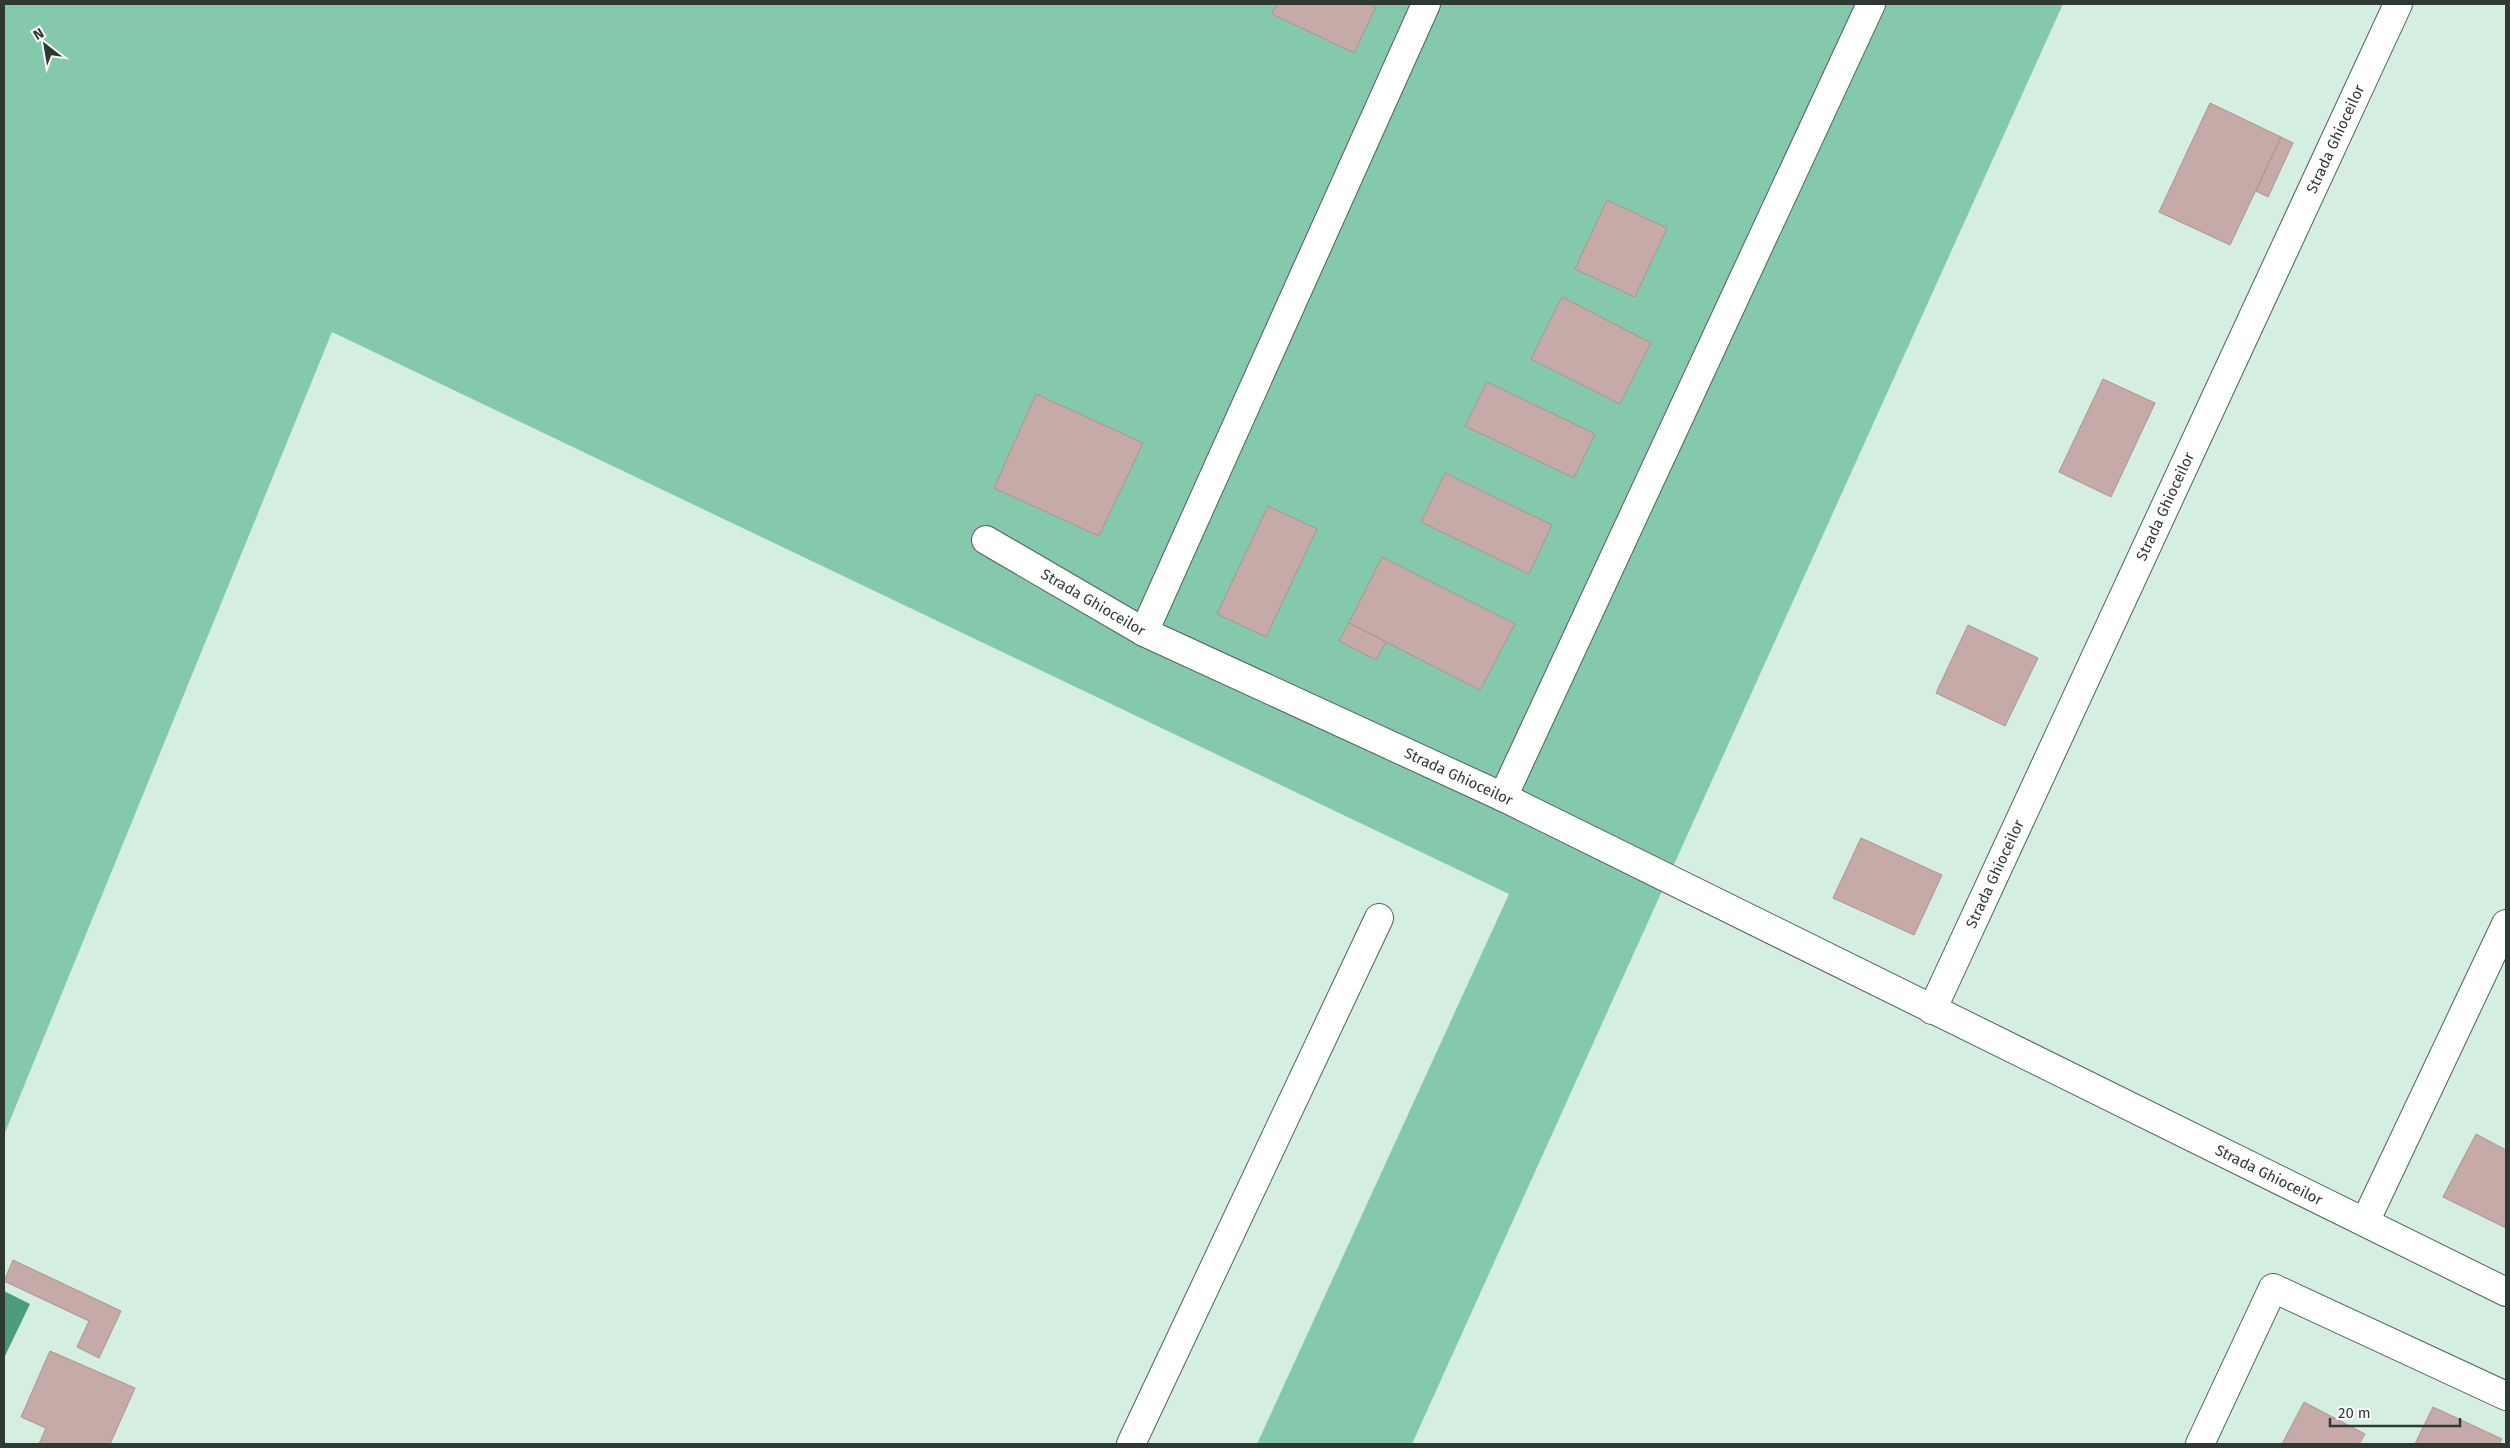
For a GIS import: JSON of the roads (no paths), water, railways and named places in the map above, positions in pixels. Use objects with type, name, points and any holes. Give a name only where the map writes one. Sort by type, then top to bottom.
[{"type":"street","points":[[1144,632],[1426,4]]},
{"type":"street","points":[[1503,797],[1871,4]]},
{"type":"street","name":"Strada Ghioceilor","points":[[1932,1010],[2398,4]]},
{"type":"street","name":"Strada Ghioceilor","points":[[986,540],[1144,632],[1503,797],[2506,1292]]},
{"type":"street","points":[[1131,1444],[1380,918]]},
{"type":"street","points":[[2365,1222],[2506,924]]},
{"type":"street","points":[[2200,1444],[2273,1288],[2506,1396]]}]
